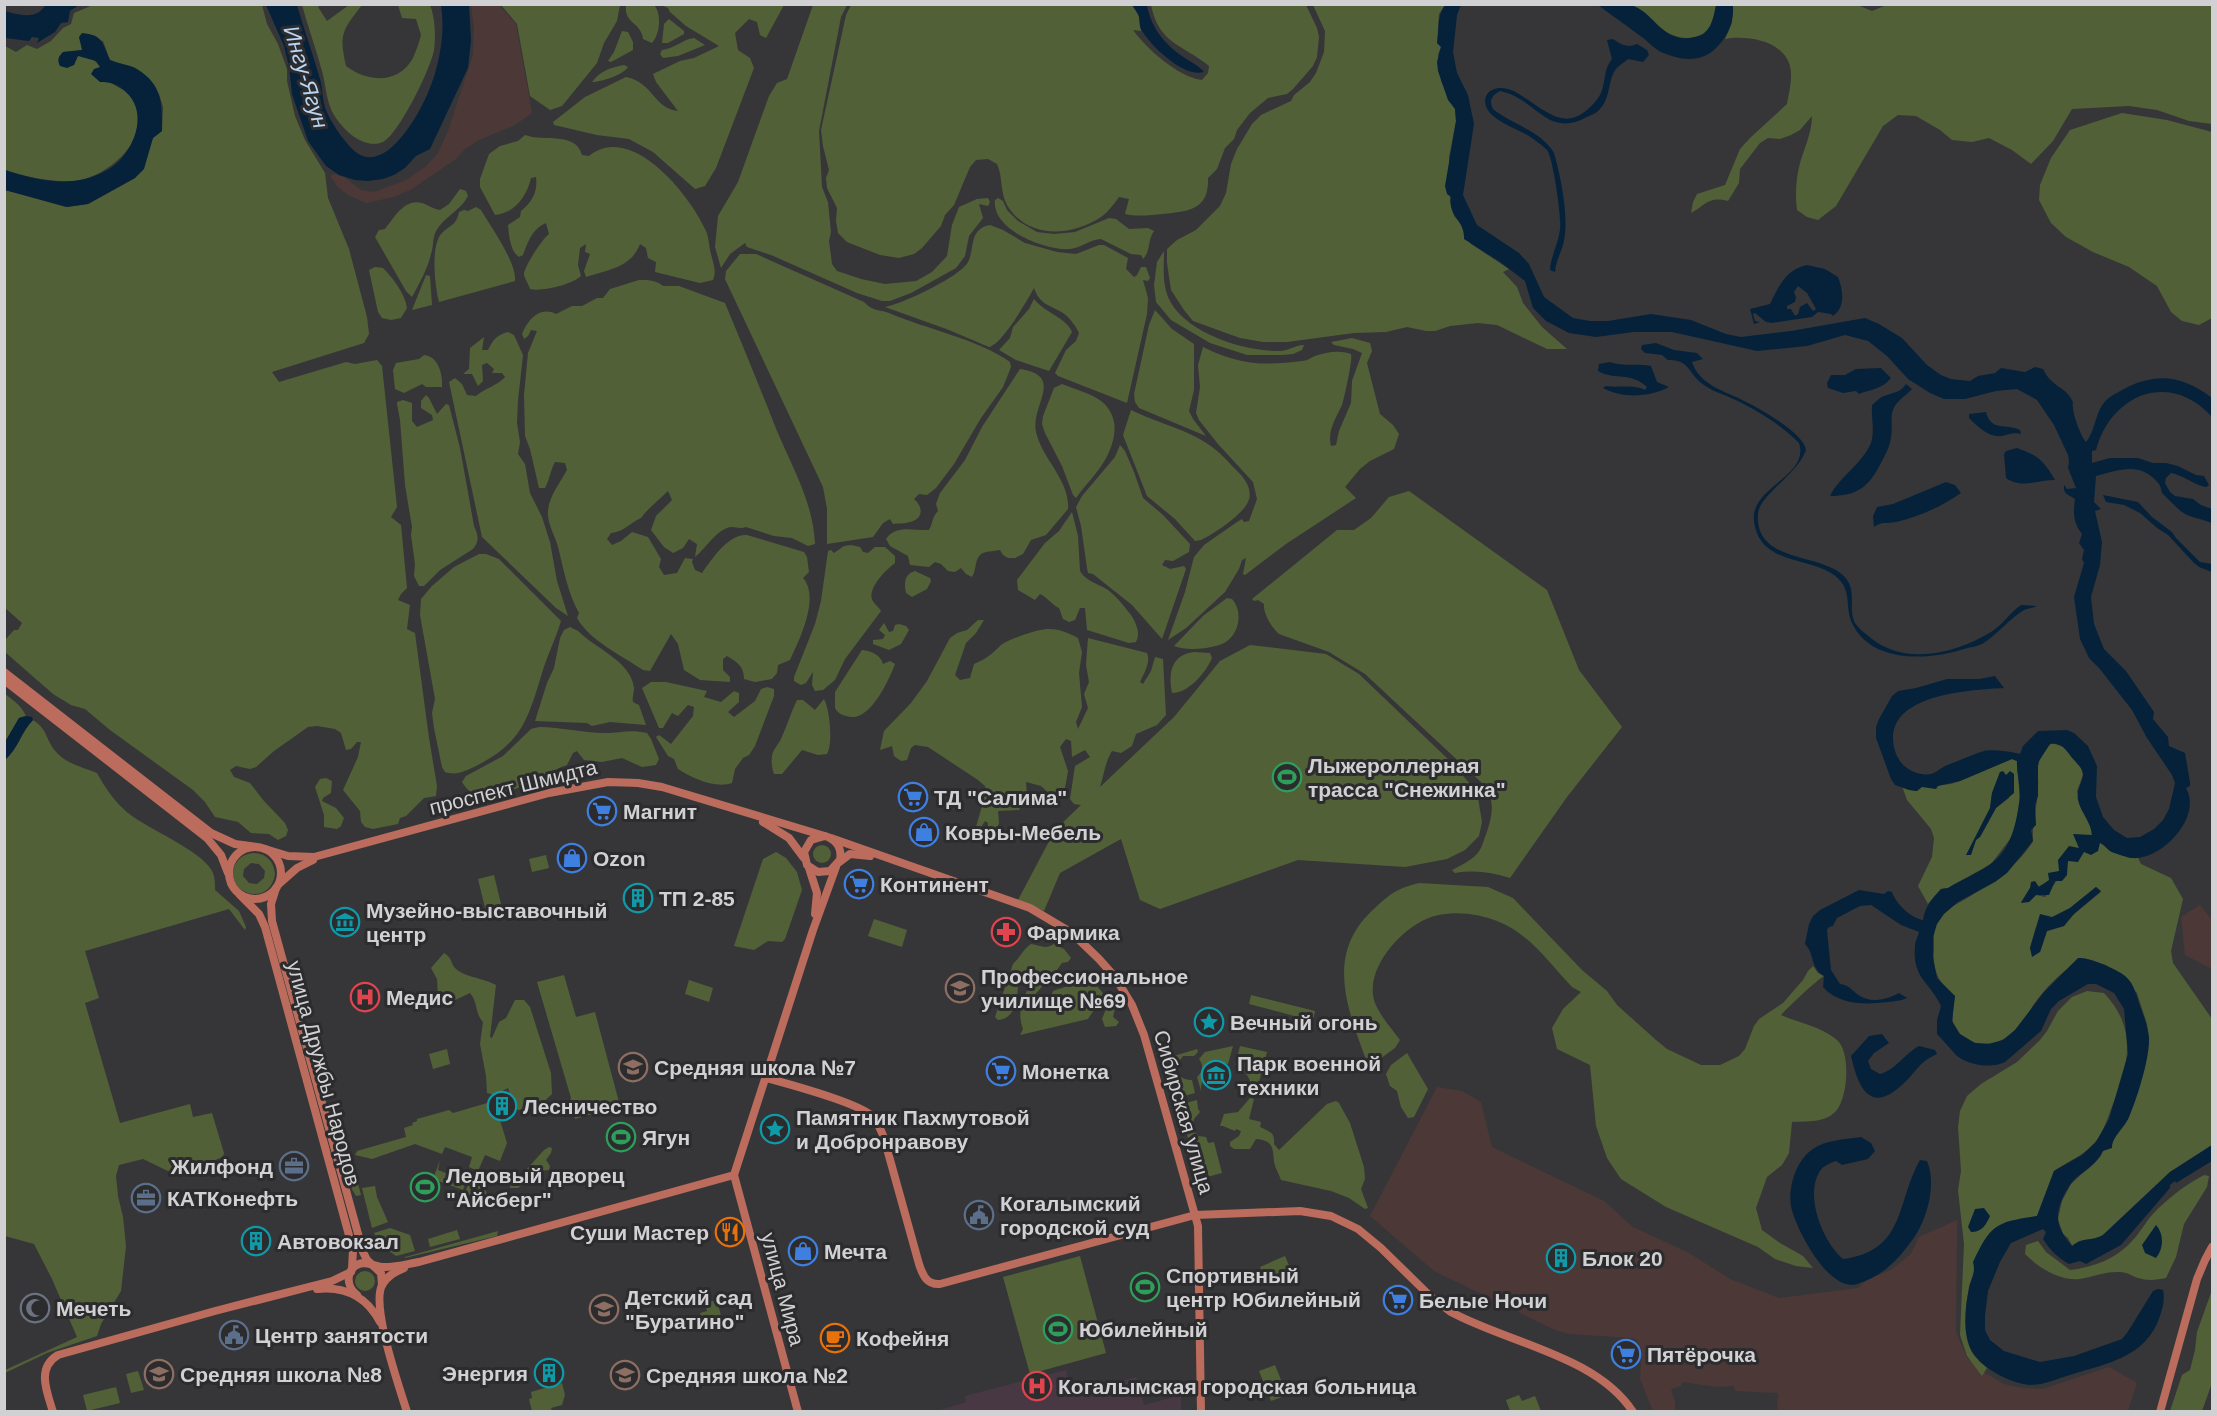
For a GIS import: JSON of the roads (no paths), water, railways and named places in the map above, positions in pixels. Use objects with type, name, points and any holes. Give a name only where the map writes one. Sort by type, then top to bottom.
[{"type":"street","points":[[4,672],[211,833],[230,842],[261,848],[275,856],[281,875],[277,887],[268,896],[260,899],[240,895],[231,884],[221,855],[207,838],[4,680]]},
{"type":"street","name":"проспект Шмидта","points":[[261,848],[294,857],[329,854],[549,793],[598,783],[623,782],[652,784],[828,837]]},
{"type":"street","name":"проспект Шмидта","points":[[741,811],[784,833],[794,843],[806,863],[817,893],[813,930]]},
{"type":"street","points":[[53,1412],[44,1377],[49,1362],[58,1355],[337,1279],[361,1264],[388,1267],[419,1262],[734,1175],[813,930],[837,865],[840,850],[828,837],[815,837],[808,843],[804,852],[806,863],[814,871],[823,873],[837,865]]},
{"type":"street","name":"Сибирская улица","points":[[828,837],[1030,908],[1072,933],[1107,967],[1124,991],[1139,1021],[1195,1215],[1199,1242],[1201,1412]]},
{"type":"street","points":[[228,873],[231,862],[238,853],[248,848],[261,848]]},
{"type":"street","name":"проспект Шмидта","points":[[277,887],[297,868],[329,854]]},
{"type":"street","name":"Сибирская улица","points":[[837,865],[846,856],[857,854],[908,866]]},
{"type":"street","name":"улица Дружбы Народов","points":[[277,887],[271,904],[272,921],[364,1256],[372,1265]]},
{"type":"street","name":"улица Дружбы Народов","points":[[240,895],[259,914],[265,927],[353,1250],[351,1271]]},
{"type":"street","points":[[766,1078],[862,1110],[875,1119],[884,1138],[918,1264],[927,1281],[934,1284],[1195,1215],[1300,1211],[1321,1213],[1340,1219],[1365,1234],[1444,1308],[1468,1321],[1590,1371],[1615,1390],[1633,1412]]},
{"type":"street","name":"улица Мира","points":[[734,1175],[798,1412]]},
{"type":"street","points":[[2160,1412],[2197,1280],[2212,1247]]},
{"type":"street","points":[[298,1290],[331,1288],[358,1296],[373,1296],[394,1272],[419,1262]]},
{"type":"street","points":[[372,1265],[381,1273],[380,1305],[384,1330],[406,1412]]},
{"type":"street","points":[[351,1271],[349,1285],[371,1307],[384,1330]]},
{"type":"water","points":[[1619,3],[1631,5],[1646,14],[1667,32],[1684,38],[1705,33],[1716,5],[1733,5],[1733,11],[1728,33],[1717,47],[1705,56],[1684,59],[1658,50],[1598,5]]},
{"type":"water","points":[[45,5],[79,5],[70,11],[68,22],[61,23],[55,32],[37,43],[39,38],[32,37],[29,41],[5,38],[5,11],[33,15],[42,10]]},
{"type":"water","name":"Ингу-Ягун","points":[[266,5],[297,5],[320,79],[328,116],[352,149],[363,156],[374,157],[384,153],[404,135],[425,99],[435,74],[440,51],[441,5],[469,5],[471,40],[468,68],[430,149],[416,156],[405,168],[383,179],[355,180],[339,175],[326,166],[308,141],[292,94],[284,46]]},
{"type":"water","points":[[1132,5],[1147,5],[1152,21],[1165,42],[1204,72],[1196,73],[1187,70],[1161,53],[1142,31],[1138,15]]},
{"type":"water","points":[[1445,5],[1461,5],[1457,15],[1453,52],[1457,73],[1468,95],[1474,124],[1463,195],[1477,225],[1519,253],[1529,264],[1544,297],[1573,318],[1608,321],[1651,314],[1691,320],[1726,334],[1741,337],[1865,318],[1902,338],[1927,365],[1951,379],[1970,381],[1978,376],[1995,373],[2001,368],[2025,372],[2035,367],[2043,369],[2050,380],[2067,393],[2073,402],[2076,422],[2086,442],[2100,408],[2114,394],[2134,384],[2146,380],[2168,379],[2190,385],[2212,398],[2212,417],[2196,403],[2178,394],[2161,392],[2144,395],[2128,403],[2115,415],[2104,431],[2096,450],[2092,451],[2092,463],[2110,458],[2138,458],[2153,463],[2166,463],[2204,476],[2209,485],[2202,486],[2171,473],[2165,483],[2175,496],[2193,499],[2212,509],[2212,523],[2182,512],[2162,493],[2152,477],[2137,470],[2122,470],[2096,476],[2094,502],[2101,509],[2095,511],[2102,542],[2100,565],[2091,597],[2094,624],[2104,649],[2126,671],[2154,712],[2153,719],[2168,737],[2169,746],[2185,753],[2190,782],[2190,786],[2186,788],[2190,799],[2189,812],[2184,824],[2166,845],[2143,857],[2132,858],[2121,855],[2110,851],[2100,843],[2098,851],[2091,855],[2084,852],[2078,862],[2068,861],[2067,875],[2062,881],[2055,881],[2049,895],[2036,895],[2029,902],[2021,903],[2031,882],[2035,881],[2039,887],[2049,880],[2048,873],[2059,871],[2058,860],[2069,846],[2079,848],[2073,834],[2092,835],[2078,800],[2082,770],[2062,746],[2050,744],[2038,766],[2036,825],[2031,830],[2033,841],[2007,873],[1958,902],[1944,914],[1937,924],[1933,937],[1933,958],[1937,978],[1955,996],[1952,1021],[1960,1034],[1975,1043],[1989,1044],[2003,1040],[2015,1030],[2044,992],[2078,958],[2106,965],[2121,973],[2135,990],[2148,1034],[2149,1046],[2145,1067],[2132,1109],[2114,1140],[2112,1148],[2103,1151],[2095,1162],[2077,1177],[2061,1202],[2058,1222],[2072,1246],[2080,1241],[2103,1235],[2170,1172],[2212,1145],[2212,1161],[2170,1185],[2170,1188],[2121,1245],[2086,1264],[2080,1261],[2069,1264],[2051,1250],[2043,1239],[2046,1232],[2043,1229],[2011,1243],[2000,1262],[1988,1291],[1985,1330],[1990,1340],[2004,1351],[2040,1362],[2074,1356],[2122,1339],[2153,1291],[2163,1290],[2163,1306],[2154,1330],[2135,1350],[2124,1357],[2046,1383],[2022,1384],[1998,1374],[1977,1358],[1969,1345],[1965,1320],[1974,1273],[1973,1262],[1990,1232],[2003,1223],[2037,1216],[2054,1171],[2082,1155],[2096,1142],[2109,1119],[2128,1054],[2124,1009],[2114,993],[2096,984],[2088,984],[2059,1001],[2051,1009],[2041,1031],[2005,1062],[1980,1065],[1967,1062],[1957,1056],[1937,1034],[1937,1020],[1941,1006],[1922,979],[1916,965],[1915,944],[1919,932],[1901,925],[1871,905],[1860,906],[1837,918],[1833,926],[1827,930],[1831,970],[1840,984],[1867,999],[1889,998],[1899,993],[1907,998],[1879,1003],[1853,1002],[1829,993],[1823,987],[1824,976],[1814,965],[1805,944],[1813,916],[1859,890],[1884,894],[1888,891],[1892,892],[1904,910],[1923,920],[1927,907],[1941,889],[1948,888],[1989,865],[2002,853],[2011,837],[2020,798],[2017,761],[2012,759],[1960,781],[1938,786],[1936,789],[1922,787],[1917,791],[1895,785],[1876,738],[1876,727],[1892,696],[1898,691],[1947,679],[1979,679],[1995,676],[2004,688],[1932,698],[1915,706],[1902,716],[1894,729],[1894,747],[1902,763],[1912,771],[1932,774],[1950,764],[1987,750],[2020,754],[2023,746],[2038,731],[2067,730],[2074,733],[2088,746],[2097,766],[2096,797],[2103,817],[2114,830],[2127,838],[2140,837],[2154,829],[2169,809],[2175,783],[2172,775],[2147,738],[2132,710],[2089,658],[2080,639],[2074,597],[2084,563],[2082,559],[2084,550],[2079,543],[2082,534],[2074,517],[2075,499],[2065,493],[2064,485],[2067,489],[2076,488],[2068,468],[2068,455],[2054,425],[2037,400],[2017,389],[1996,391],[1965,399],[1944,399],[1930,393],[1908,379],[1887,356],[1868,341],[1845,335],[1807,346],[1757,351],[1672,332],[1634,332],[1596,337],[1569,333],[1546,321],[1533,308],[1525,281],[1464,239],[1462,227],[1452,210],[1451,197],[1447,194],[1445,186],[1456,121],[1455,109],[1448,100],[1437,62],[1441,47],[1437,43],[1439,19]]},
{"type":"water","points":[[82,33],[101,40],[110,60],[137,69],[146,75],[156,89],[161,104],[162,131],[153,138],[144,169],[135,178],[88,204],[67,207],[5,190],[5,170],[47,180],[79,180],[98,175],[109,169],[119,161],[131,145],[138,117],[132,99],[125,91],[114,84],[100,82],[91,74],[94,69],[100,67],[96,61],[78,56],[74,65],[67,68],[59,64],[58,59],[63,52],[82,50],[79,37]]},
{"type":"water","points":[[1613,39],[1625,45],[1637,44],[1647,50],[1649,55],[1643,62],[1628,59],[1617,68],[1612,76],[1603,106],[1594,114],[1573,122],[1562,123],[1542,115],[1512,95],[1500,91],[1492,99],[1493,109],[1542,139],[1554,153],[1562,186],[1566,224],[1555,272],[1550,270],[1560,224],[1552,164],[1547,150],[1531,138],[1495,118],[1486,107],[1485,98],[1492,90],[1508,89],[1551,115],[1567,119],[1575,117],[1591,107],[1603,89],[1607,67],[1612,59],[1607,40]]},
{"type":"water","points":[[1807,265],[1825,269],[1838,277],[1842,303],[1837,312],[1833,316],[1818,312],[1812,317],[1772,323],[1766,322],[1755,313],[1753,314],[1755,321],[1760,322],[1754,324],[1750,309],[1770,304],[1784,280],[1799,267]],"holes":[[[1798,286],[1807,293],[1816,309],[1813,311],[1807,303],[1800,307],[1795,316],[1791,309],[1787,309],[1787,306],[1795,302],[1794,292]]]},
{"type":"water","points":[[1656,343],[1674,350],[1697,353],[1703,359],[1692,362],[1707,382],[1753,405],[1798,437],[1806,450],[1795,468],[1760,507],[1759,529],[1774,547],[1825,565],[1844,576],[1851,589],[1855,623],[1872,639],[1901,652],[1932,654],[1948,651],[1991,632],[2021,605],[2037,606],[2019,613],[1978,646],[1919,657],[1888,653],[1874,647],[1862,638],[1853,625],[1846,591],[1838,579],[1820,568],[1773,552],[1764,545],[1758,535],[1754,521],[1755,509],[1769,490],[1796,465],[1800,455],[1799,443],[1757,411],[1707,387],[1681,362],[1668,360],[1662,355],[1645,353],[1641,349],[1642,345]]},
{"type":"water","points":[[1610,362],[1651,366],[1657,382],[1669,387],[1645,395],[1611,392],[1603,388],[1606,386],[1631,387],[1645,390],[1647,387],[1635,379],[1598,371],[1599,364]]},
{"type":"water","points":[[1881,368],[1891,378],[1877,388],[1859,394],[1856,391],[1843,393],[1828,388],[1827,383],[1831,375],[1845,375],[1856,369]]},
{"type":"water","points":[[1906,384],[1912,389],[1894,407],[1890,444],[1872,478],[1855,492],[1830,496],[1871,443],[1872,405],[1882,397],[1899,391]]},
{"type":"water","points":[[1986,412],[1995,425],[2015,428],[2020,430],[2021,434],[1992,435],[1969,418],[1969,414]]},
{"type":"water","points":[[2017,448],[2040,460],[2055,480],[2017,483],[2006,478],[2004,454],[2006,451]]},
{"type":"water","points":[[1946,482],[1955,485],[1961,493],[1921,514],[1874,527],[1873,516],[1877,507],[1893,504]]},
{"type":"water","points":[[2103,495],[2138,502],[2152,517],[2172,532],[2200,562],[2212,564],[2212,572],[2194,563],[2168,535],[2140,513],[2124,505],[2106,502]]},
{"type":"water","points":[[32,717],[33,720],[5,760],[5,742],[19,718]]},
{"type":"water","points":[[2003,771],[2006,775],[2010,771],[2014,774],[2014,793],[1996,808],[1980,837],[1976,840],[1971,855],[1966,855],[1990,808],[1992,793],[2000,772]]},
{"type":"water","points":[[2096,887],[2101,891],[2074,914],[2064,926],[2047,931],[2040,952],[2032,957],[2030,948],[2040,914],[2052,917],[2070,908]]},
{"type":"water","points":[[1882,1034],[1889,1043],[1874,1053],[1868,1061],[1871,1069],[1880,1074],[1891,1069],[1919,1046],[1935,1050],[1937,1054],[1925,1061],[1891,1094],[1873,1097],[1867,1093],[1857,1077],[1851,1056],[1869,1036]]},
{"type":"water","points":[[1861,1137],[1871,1143],[1875,1151],[1868,1159],[1842,1165],[1836,1161],[1825,1166],[1821,1169],[1816,1181],[1814,1193],[1818,1218],[1823,1230],[1829,1242],[1843,1259],[1863,1254],[1878,1246],[1889,1235],[1920,1160],[1927,1161],[1931,1191],[1918,1231],[1902,1254],[1875,1277],[1857,1284],[1846,1284],[1835,1279],[1815,1257],[1799,1229],[1790,1199],[1794,1174],[1807,1154],[1818,1146],[1830,1142]]},
{"type":"water","points":[[1984,1208],[1990,1216],[1987,1222],[1981,1229],[1971,1232],[1968,1227],[1975,1209]]},
{"type":"water","points":[[2156,1225],[2162,1241],[2156,1258],[2145,1253],[2142,1245]]},
{"type":"place","name":"Лыжероллерная трасса \"Снежинка\"","points":[[1287,777]]},
{"type":"place","name":"ТД \"Салима\"","points":[[913,797]]},
{"type":"place","name":"Магнит","points":[[602,811]]},
{"type":"place","name":"Ковры-Мебель","points":[[924,832]]},
{"type":"place","name":"Ozon","points":[[572,858]]},
{"type":"place","name":"Континент","points":[[859,884]]},
{"type":"place","name":"ТП 2-85","points":[[638,898]]},
{"type":"place","name":"Музейно-выставочный центр","points":[[345,922]]},
{"type":"place","name":"Фармика","points":[[1006,932]]},
{"type":"place","name":"Профессиональное училище №69","points":[[960,988]]},
{"type":"place","name":"Медис","points":[[365,997]]},
{"type":"place","name":"Вечный огонь","points":[[1209,1022]]},
{"type":"place","name":"Средняя школа №7","points":[[633,1067]]},
{"type":"place","name":"Монетка","points":[[1001,1071]]},
{"type":"place","name":"Парк военной техники","points":[[1216,1075]]},
{"type":"place","name":"Лесничество","points":[[502,1106]]},
{"type":"place","name":"Памятник Пахмутовой и Добронравову","points":[[775,1129]]},
{"type":"place","name":"Ягун","points":[[621,1137]]},
{"type":"place","name":"Жилфонд","points":[[294,1166]]},
{"type":"place","name":"Ледовый дворец \"Айсберг\"","points":[[425,1187]]},
{"type":"place","name":"КАТКонефть","points":[[146,1198]]},
{"type":"place","name":"Когалымский городской суд","points":[[979,1215]]},
{"type":"place","name":"Суши Мастер","points":[[730,1232]]},
{"type":"place","name":"Автовокзал","points":[[256,1241]]},
{"type":"place","name":"Мечта","points":[[803,1251]]},
{"type":"place","name":"Блок 20","points":[[1561,1258]]},
{"type":"place","name":"Спортивный центр Юбилейный","points":[[1145,1287]]},
{"type":"place","name":"Белые Ночи","points":[[1398,1300]]},
{"type":"place","name":"Мечеть","points":[[35,1308]]},
{"type":"place","name":"Детский сад \"Буратино\"","points":[[604,1309]]},
{"type":"place","name":"Юбилейный","points":[[1058,1329]]},
{"type":"place","name":"Центр занятости","points":[[234,1335]]},
{"type":"place","name":"Кофейня","points":[[835,1338]]},
{"type":"place","name":"Пятёрочка","points":[[1626,1354]]},
{"type":"place","name":"Энергия","points":[[549,1373]]},
{"type":"place","name":"Средняя школа №8","points":[[159,1374]]},
{"type":"place","name":"Средняя школа №2","points":[[625,1375]]},
{"type":"place","name":"Когалымская городская больница","points":[[1037,1386]]}]
